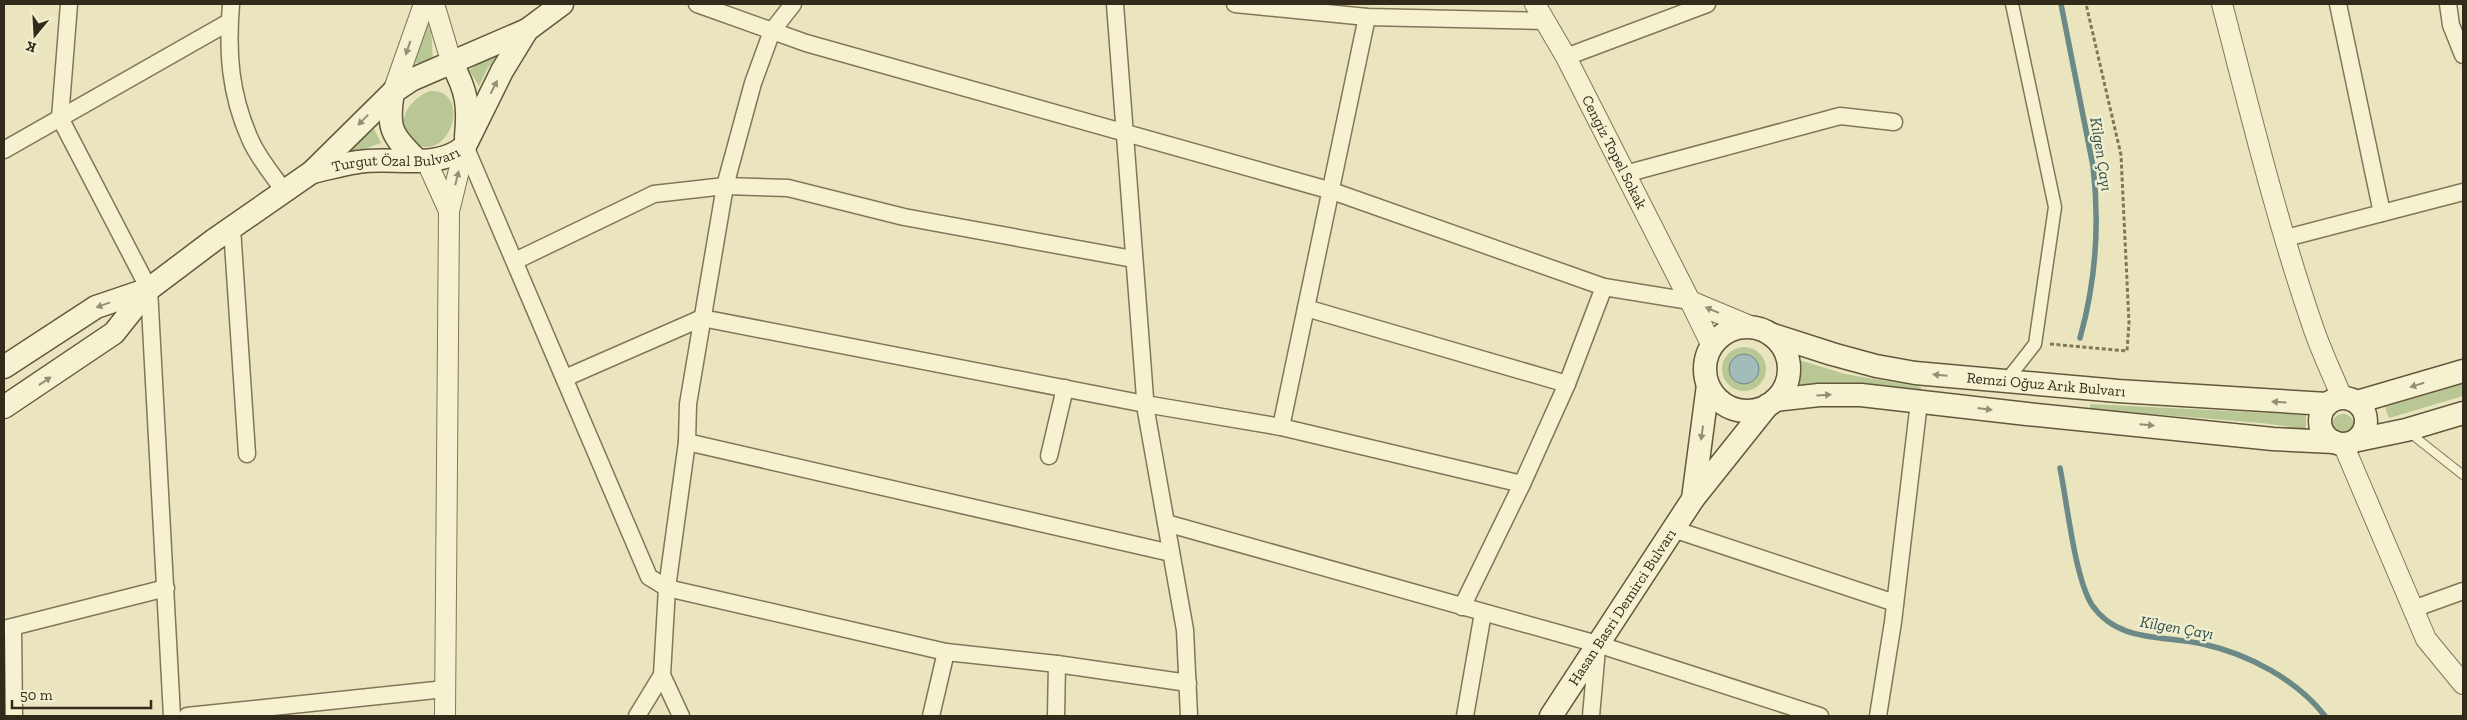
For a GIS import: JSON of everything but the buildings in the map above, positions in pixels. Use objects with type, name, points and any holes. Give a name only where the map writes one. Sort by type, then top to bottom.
[{"type":"main road","name":"Turgut Özal Bulvarı","points":[[4,407],[114,333],[149,289],[312,172],[393,92],[411,80],[452,64],[526,30],[562,4]]},
{"type":"main road","name":"Turgut Özal Bulvarı","points":[[312,172],[357,162],[422,160],[455,155],[466,146],[502,71],[526,30]]},
{"type":"main road","points":[[452,64],[464,86],[468,104],[466,146]]},
{"type":"main road","points":[[393,92],[390,114],[391,129],[402,145],[422,160]]},
{"type":"main road","name":"Turgut Özal Bulvarı","points":[[4,367],[96,307],[149,289]]},
{"type":"main road","name":"Remzi Oğuz Arık Bulvarı","points":[[1712,346],[1721,336],[1732,329],[1764,331],[1832,354],[1876,366],[1914,373],[2290,403],[2342,401],[2463,371]]},
{"type":"main road","points":[[1764,331],[1783,348],[1789,366],[1786,384],[1771,403]]},
{"type":"main road","points":[[1708,385],[1706,358],[1712,346]]},
{"type":"main road","name":"Remzi Oğuz Arık Bulvarı","points":[[1708,385],[1716,397],[1727,406],[1740,410],[1754,410],[1771,403],[1841,395],[2273,439],[2345,442],[2406,430],[2463,413]]},
{"type":"main road","name":"Hasan Basri Demirci Bulvarı","points":[[1693,499],[1708,385]]},
{"type":"main road","points":[[2342,401],[2365,413],[2367,420],[2366,428],[2345,442],[2323,433],[2320,426],[2323,410],[2342,401]]},
{"type":"main road","name":"Hasan Basri Demirci Bulvarı","points":[[1551,716],[1693,499],[1771,403]]},
{"type":"street","points":[[69,4],[60,118],[149,289],[172,716]]},
{"type":"street","points":[[230,4],[229,61],[234,96],[251,141],[284,191]]},
{"type":"street","points":[[393,92],[424,4]]},
{"type":"street","points":[[434,4],[452,64]]},
{"type":"street","points":[[697,4],[806,43],[1332,191],[1604,287],[1690,301],[1764,331]]},
{"type":"street","points":[[637,716],[662,676],[667,588],[687,442],[688,404],[725,186],[753,83],[772,31],[793,4]]},
{"type":"street","points":[[1115,4],[1145,404],[1185,630],[1189,716]]},
{"type":"street","points":[[1235,4],[1367,17],[1545,21]]},
{"type":"street","name":"Cengiz Topel Sokak","points":[[1535,4],[1566,57],[1712,346]]},
{"type":"street","points":[[1566,57],[1674,10],[1708,4]]},
{"type":"street","points":[[2006,381],[2034,344],[2055,207],[2012,4]]},
{"type":"street","points":[[2222,4],[2262,157],[2312,325],[2342,401]]},
{"type":"street","points":[[2338,4],[2382,213]]},
{"type":"street","points":[[2448,4],[2451,25],[2463,55]]},
{"type":"street","points":[[1281,427],[1367,17]]},
{"type":"street","points":[[4,150],[229,22]]},
{"type":"street","points":[[1625,174],[1840,116],[1894,122]]},
{"type":"street","points":[[445,716],[449,211],[466,146]]},
{"type":"street","points":[[466,146],[649,577],[667,588],[946,652],[1057,664],[1188,683]]},
{"type":"street","points":[[422,160],[449,211]]},
{"type":"street","points":[[515,261],[654,194],[725,186],[788,188],[904,217],[1134,259]]},
{"type":"street","points":[[2286,238],[2463,192]]},
{"type":"street","points":[[232,228],[246,454]]},
{"type":"street","points":[[1462,607],[1522,484],[1567,384],[1604,287]]},
{"type":"street","points":[[1306,308],[1567,384]]},
{"type":"street","points":[[565,378],[702,318],[1145,404],[1281,427],[1522,484]]},
{"type":"street","points":[[1049,456],[1065,388]]},
{"type":"street","points":[[1878,716],[1895,603],[1919,402]]},
{"type":"street","points":[[687,442],[1171,553]]},
{"type":"street","points":[[2345,442],[2426,639],[2463,684]]},
{"type":"street","points":[[1166,522],[1597,644],[1820,716]]},
{"type":"street","points":[[1673,529],[1895,603]]},
{"type":"street","points":[[14,716],[8,628],[166,588]]},
{"type":"street","points":[[2413,609],[2463,592]]},
{"type":"street","points":[[1465,716],[1483,613]]},
{"type":"street","points":[[1591,716],[1597,644]]},
{"type":"street","points":[[931,716],[946,652]]},
{"type":"street","points":[[1056,716],[1057,664]]},
{"type":"street","points":[[662,676],[682,716]]},
{"type":"street","points":[[187,716],[445,689]]},
{"type":"lane","points":[[2406,430],[2463,475]]},
{"type":"path","points":[[2058,344],[2127,351],[2129,323],[2121,155],[2086,4]]},
{"type":"green space","points":[[430,7],[433,63],[413,63]]},
{"type":"green space","points":[[505,48],[487,69],[479,86],[469,70]]},
{"type":"green space","points":[[430,91],[442,93],[450,100],[453,110],[453,121],[441,141],[431,146],[419,146],[412,142],[408,136],[404,122],[405,115],[412,103]]},
{"type":"green space","points":[[374,129],[381,143],[335,159]]},
{"type":"green space","points":[[1744,347],[1756,351],[1762,357],[1766,369],[1762,381],[1756,387],[1744,391],[1732,387],[1726,381],[1722,369],[1726,357],[1732,351]]},
{"type":"green space","points":[[1799,360],[1845,374],[1921,387],[1921,391],[1793,393],[1798,380]]},
{"type":"green space","points":[[2463,384],[2463,396],[2389,418],[2385,407]]},
{"type":"green space","points":[[2090,404],[2306,415],[2306,429],[2261,423],[2090,409]]},
{"type":"green space","points":[[2343,414],[2351,417],[2354,425],[2351,433],[2343,436],[2335,433],[2332,425],[2335,417]]},
{"type":"water","points":[[1744,354],[1750,355],[1758,363],[1758,375],[1750,383],[1744,384],[1738,383],[1730,375],[1729,369],[1730,363],[1738,355]]},
{"type":"waterway","name":"Kilgen Çayı","points":[[2061,4],[2093,166],[2095,188],[2096,232],[2093,274],[2080,338]]},
{"type":"waterway","name":"Kilgen Çayı","points":[[2060,468],[2072,540],[2081,577],[2092,605],[2103,617],[2115,626],[2128,632],[2203,644],[2220,648],[2254,661],[2286,680],[2325,716]]}]
